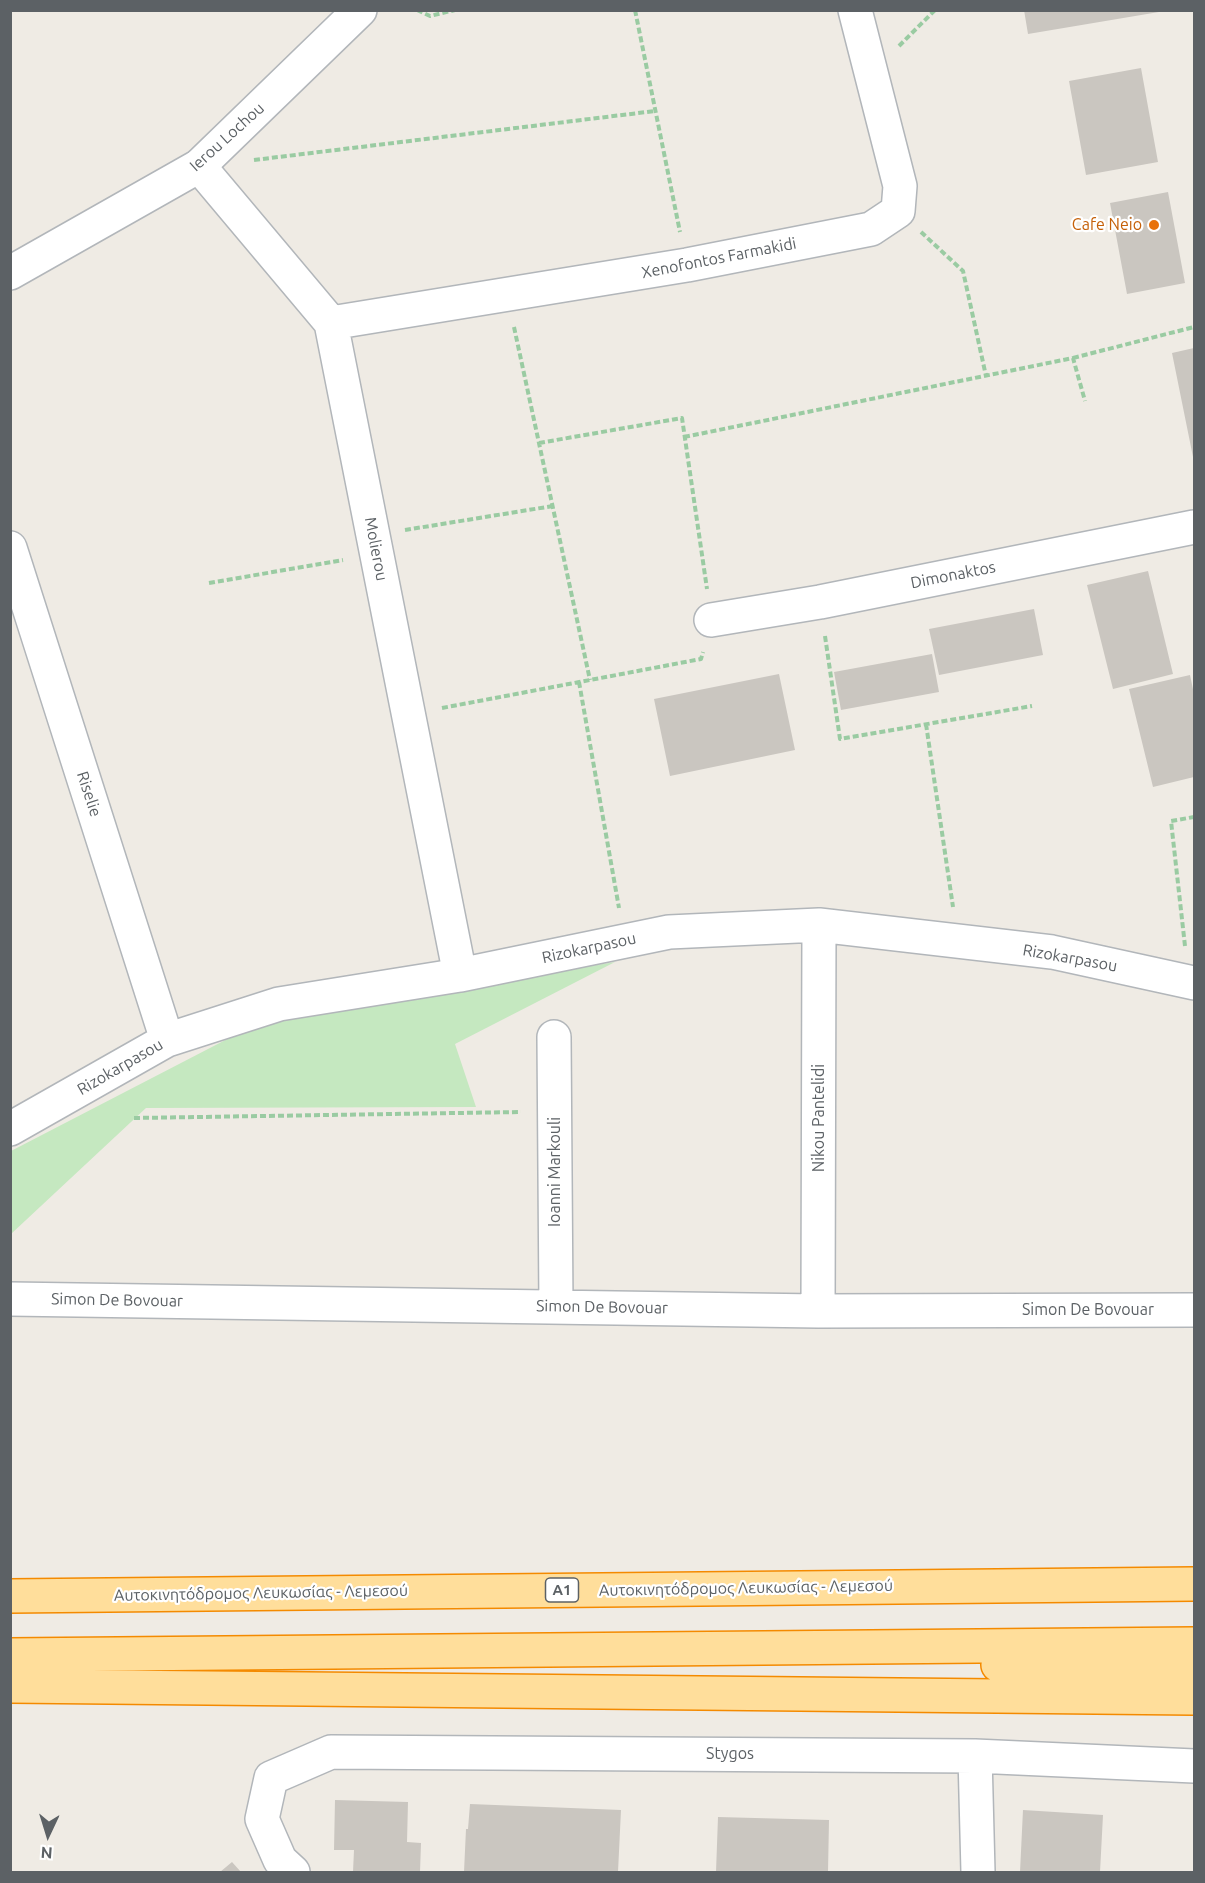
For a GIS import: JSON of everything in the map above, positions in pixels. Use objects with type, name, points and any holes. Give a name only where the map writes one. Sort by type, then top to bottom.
[{"type":"highway","points":[[1114,1584],[1194,1574]]},
{"type":"highway","name":"Αυτοκινητόδρομος Λευκωσίας - Λεμεσού","points":[[10,1596],[1194,1584]]},
{"type":"highway","points":[[10,1655],[1194,1644]]},
{"type":"highway","points":[[718,1647],[1194,1676]]},
{"type":"highway","points":[[10,1686],[1194,1698]]},
{"type":"street","name":"Ierou Lochou","points":[[10,273],[199,166],[360,10]]},
{"type":"street","points":[[855,10],[900,186],[898,211]]},
{"type":"street","name":"Molierou","points":[[199,166],[331,323],[460,975]]},
{"type":"street","name":"Xenofontos Farmakidi","points":[[331,323],[687,266],[872,229],[898,211]]},
{"type":"street","name":"Dimonaktos","points":[[711,620],[820,602],[1194,527]]},
{"type":"street","name":"Riselie","points":[[13,564],[167,1040]]},
{"type":"street","name":"Rizokarpasou","points":[[10,1130],[167,1040],[279,1004],[460,975],[669,932],[819,925],[1052,952],[1192,982]]},
{"type":"street","name":"Nikou Pantelidi","points":[[819,925],[819,1311]]},
{"type":"street","name":"Ioanni Markouli","points":[[554,1037],[556,1307]]},
{"type":"street","name":"Simon De Bovouar","points":[[10,1299],[819,1311],[1194,1310]]},
{"type":"street","name":"Stygos","points":[[293,1872],[280,1860],[262,1819],[271,1778],[331,1752],[975,1756],[1194,1766]]},
{"type":"street","points":[[975,1756],[978,1872]]},
{"type":"path","points":[[417,10],[430,16],[455,10]]},
{"type":"path","points":[[635,10],[687,266]]},
{"type":"path","points":[[872,74],[935,10]]},
{"type":"path","points":[[199,166],[655,111]]},
{"type":"path","points":[[898,211],[963,271],[986,376]]},
{"type":"path","points":[[507,294],[590,680]]},
{"type":"path","points":[[684,437],[1073,358],[1194,327]]},
{"type":"path","points":[[1073,358],[1085,400]]},
{"type":"path","points":[[409,715],[701,659],[711,620],[682,418],[539,443]]},
{"type":"path","points":[[209,583],[553,506]]},
{"type":"path","points":[[820,602],[840,739],[1032,706]]},
{"type":"path","points":[[579,682],[625,941]]},
{"type":"path","points":[[926,724],[958,941]]},
{"type":"path","points":[[1192,982],[1171,821],[1194,817]]},
{"type":"path","points":[[134,1118],[555,1112]]},
{"type":"green space","points":[[615,962],[455,1044],[476,1107],[146,1108],[11,1234],[11,1151],[264,1020]]},
{"type":"building","points":[[1024,10],[1159,10],[1159,12],[1028,34]]},
{"type":"building","points":[[1141,68],[1158,162],[1086,175],[1069,81]]},
{"type":"building","points":[[1168,192],[1185,283],[1127,294],[1110,203]]},
{"type":"building","points":[[1194,348],[1194,457],[1193,457],[1172,353]]},
{"type":"building","points":[[1148,571],[1173,674],[1113,689],[1087,585]]},
{"type":"building","points":[[1034,609],[1043,655],[939,675],[929,629]]},
{"type":"building","points":[[932,654],[939,692],[841,710],[834,672]]},
{"type":"building","points":[[779,674],[795,750],[670,776],[654,699]]},
{"type":"building","points":[[1190,675],[1194,694],[1194,777],[1153,787],[1129,689]]},
{"type":"building","points":[[335,1800],[408,1802],[407,1842],[421,1843],[420,1872],[353,1872],[354,1850],[334,1850]]},
{"type":"building","points":[[470,1804],[621,1810],[618,1872],[464,1872]]},
{"type":"building","points":[[1023,1810],[1103,1815],[1100,1872],[1020,1872]]},
{"type":"building","points":[[718,1817],[829,1820],[828,1872],[716,1872]]},
{"type":"building","points":[[232,1862],[241,1872],[220,1872]]},
{"type":"place","name":"Cafe Neio","points":[[1154,225]]}]
